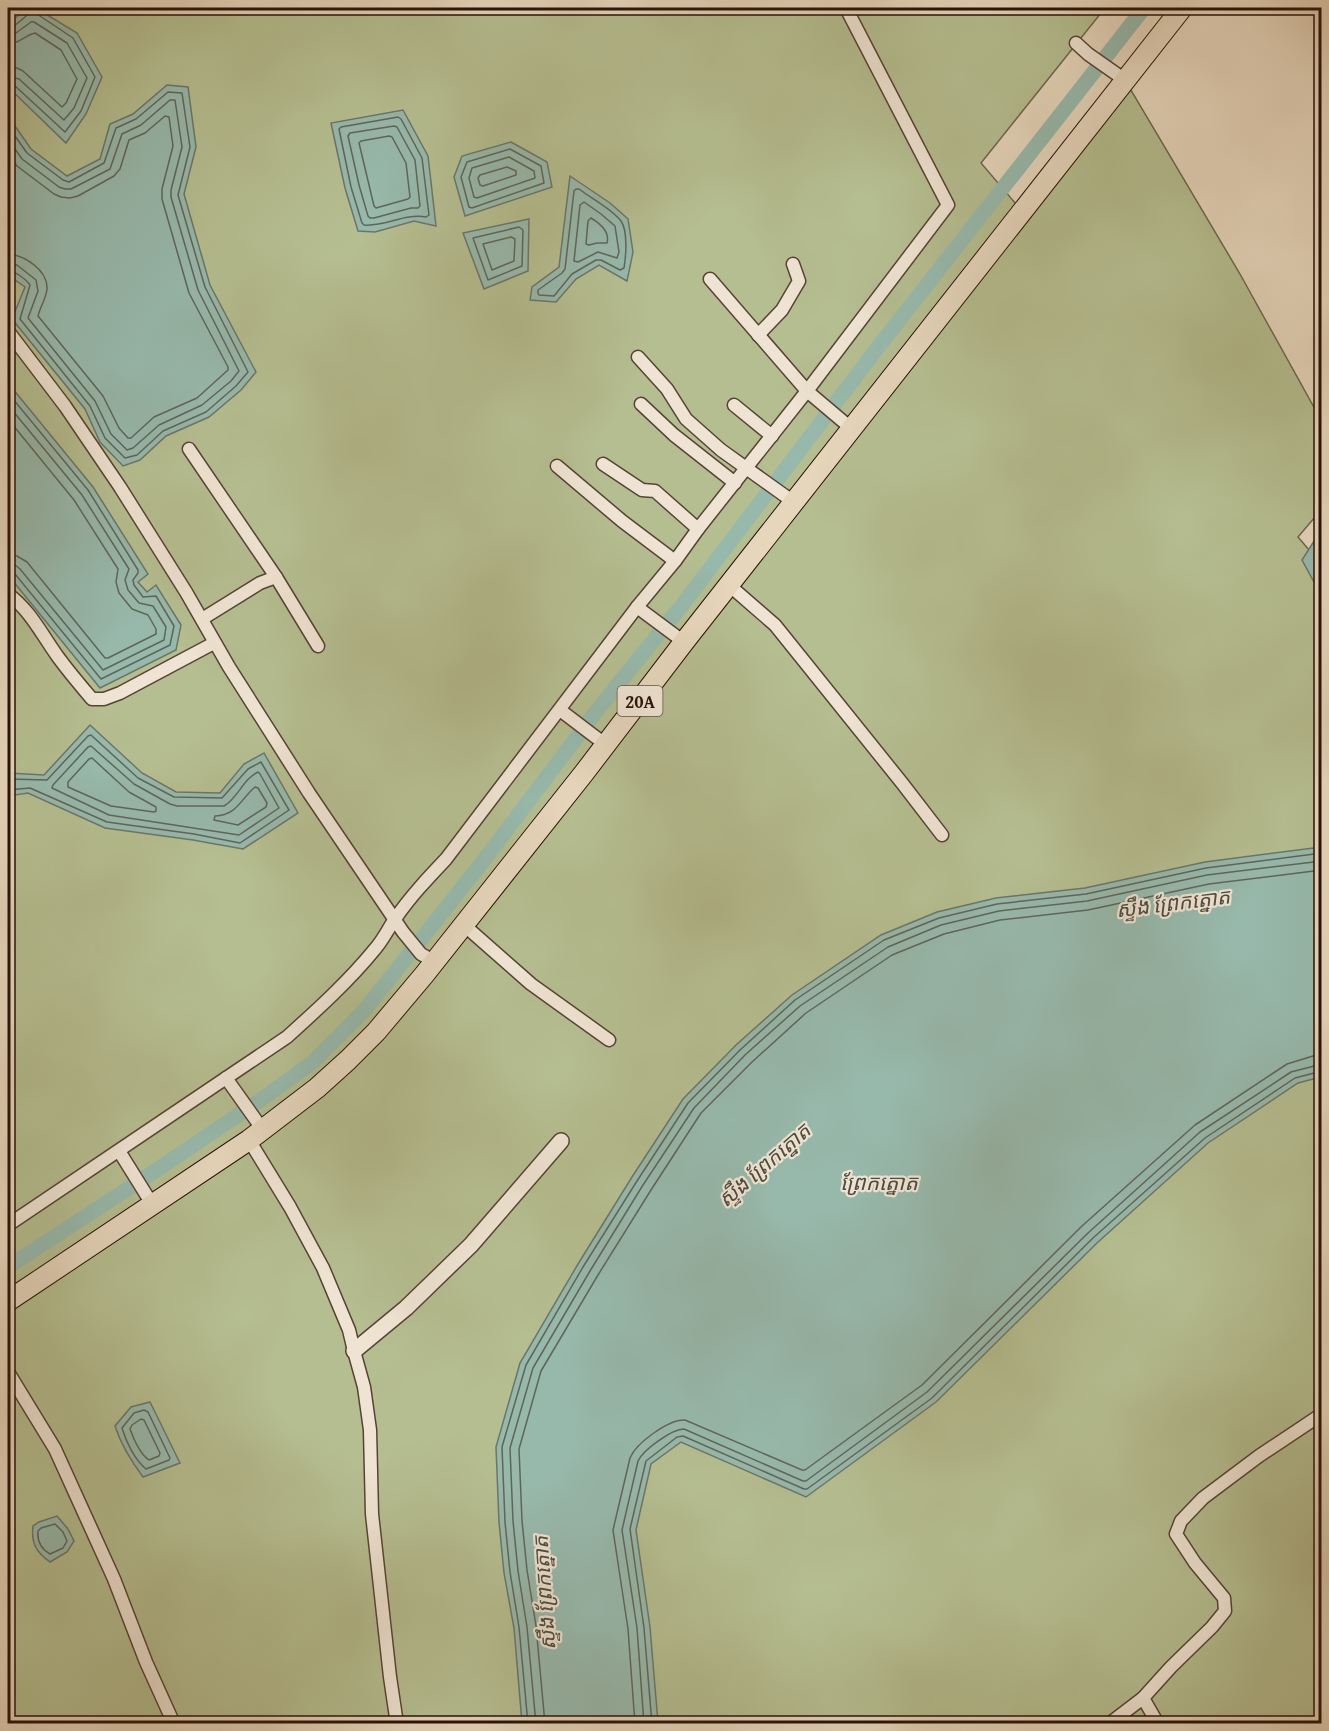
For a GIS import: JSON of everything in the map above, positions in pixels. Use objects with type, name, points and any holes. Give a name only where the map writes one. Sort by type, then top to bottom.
[{"type":"main road","name":"20A","points":[[8,1301],[147,1197],[256,1135],[317,1088],[376,1032],[428,958],[464,925],[606,745],[677,637],[729,585],[795,503],[845,423],[1118,75],[1182,8]]},
{"type":"street","points":[[8,1225],[287,1037],[355,973],[377,947],[418,888],[446,859],[560,710],[642,611],[698,529],[735,483],[751,473],[772,436],[811,395],[948,205],[846,8]]},
{"type":"street","points":[[1076,43],[1118,75]]},
{"type":"street","points":[[758,335],[782,310],[799,281],[793,264]]},
{"type":"street","points":[[710,279],[811,395],[845,423]]},
{"type":"street","points":[[8,331],[120,487],[202,619],[214,644],[394,920],[428,958]]},
{"type":"street","points":[[638,357],[667,389],[686,419],[721,450],[795,503]]},
{"type":"street","points":[[641,404],[674,435],[735,483]]},
{"type":"street","points":[[734,405],[772,436]]},
{"type":"street","points":[[189,449],[276,577],[318,646]]},
{"type":"street","points":[[603,464],[642,490],[655,491],[698,529]]},
{"type":"street","points":[[557,466],[622,521],[675,561]]},
{"type":"street","points":[[202,619],[260,583],[276,577]]},
{"type":"street","points":[[729,585],[775,625],[942,835]]},
{"type":"street","points":[[8,594],[36,623],[58,657],[92,699],[104,699],[120,693],[214,644]]},
{"type":"street","points":[[642,611],[677,637]]},
{"type":"street","points":[[560,710],[606,745]]},
{"type":"street","points":[[464,925],[531,984],[609,1040]]},
{"type":"street","points":[[226,1078],[323,1268],[349,1330],[364,1388],[370,1430],[372,1514],[397,1724]]},
{"type":"street","points":[[354,1351],[406,1308],[471,1245],[561,1141]]},
{"type":"street","points":[[118,1151],[147,1197]]},
{"type":"street","points":[[8,1372],[55,1449],[114,1579],[146,1662],[174,1724]]},
{"type":"street","points":[[1109,1724],[1143,1698],[1225,1611],[1224,1598],[1195,1563],[1176,1534],[1181,1521],[1203,1498],[1259,1456],[1322,1414]]},
{"type":"street","points":[[1143,1698],[1158,1724]]},
{"type":"green space","points":[[8,8],[1105,8],[981,163],[1022,211],[1125,80],[1240,274],[1321,420],[1321,510],[1298,537],[1322,565],[1321,1723],[8,1724]]},
{"type":"water","points":[[28,8],[36,8],[77,33],[102,77],[86,114],[66,143],[8,87],[8,24]]},
{"type":"water","points":[[167,85],[188,87],[196,147],[184,194],[210,285],[256,372],[241,390],[209,417],[166,436],[140,460],[123,466],[100,442],[85,409],[12,319],[25,287],[8,275],[8,116],[31,149],[67,176],[100,159],[110,124],[133,114]]},
{"type":"water","points":[[403,110],[428,156],[436,226],[414,221],[375,232],[358,231],[345,188],[331,123]]},
{"type":"water","points":[[511,142],[547,162],[552,187],[465,216],[454,177],[462,156]]},
{"type":"water","points":[[570,176],[610,203],[628,219],[633,252],[627,281],[599,265],[576,279],[556,302],[530,300],[532,287],[559,267]]},
{"type":"water","points":[[529,219],[528,271],[484,289],[463,233]]},
{"type":"water","points":[[8,383],[93,487],[148,574],[138,582],[147,592],[156,585],[181,625],[176,650],[100,688],[8,575]]},
{"type":"water","points":[[1321,530],[1321,595],[1302,560]]},
{"type":"water","points":[[90,725],[142,773],[176,792],[220,793],[244,764],[264,753],[298,813],[243,849],[105,828],[28,793],[8,796],[8,773],[44,775]]},
{"type":"water","name":"ព្រែកត្នោត","points":[[1321,847],[1321,1077],[1298,1083],[1208,1143],[1097,1243],[936,1402],[806,1497],[681,1442],[651,1464],[636,1530],[650,1627],[658,1723],[522,1723],[514,1628],[504,1573],[499,1522],[496,1447],[520,1363],[578,1264],[683,1099],[736,1045],[792,995],[881,935],[937,912],[996,898],[1085,888],[1205,862]]},
{"type":"water","points":[[150,1402],[180,1463],[143,1477],[127,1453],[115,1426],[131,1407]]},
{"type":"water","points":[[57,1516],[74,1541],[67,1552],[50,1562],[41,1555],[36,1547],[33,1526]]},
{"type":"waterway","points":[[8,1267],[262,1099],[313,1062],[363,1012],[481,864],[879,346],[1144,8]]},
{"type":"water label","name":"ស្ទឹង ព្រែកត្នោត","points":[[1173,903]]},
{"type":"water label","name":"ស្ទឹង ព្រែកត្នោត","points":[[764,1165]]},
{"type":"water label","name":"ស្ទឹង ព្រែកត្នោត","points":[[544,1593]]}]
